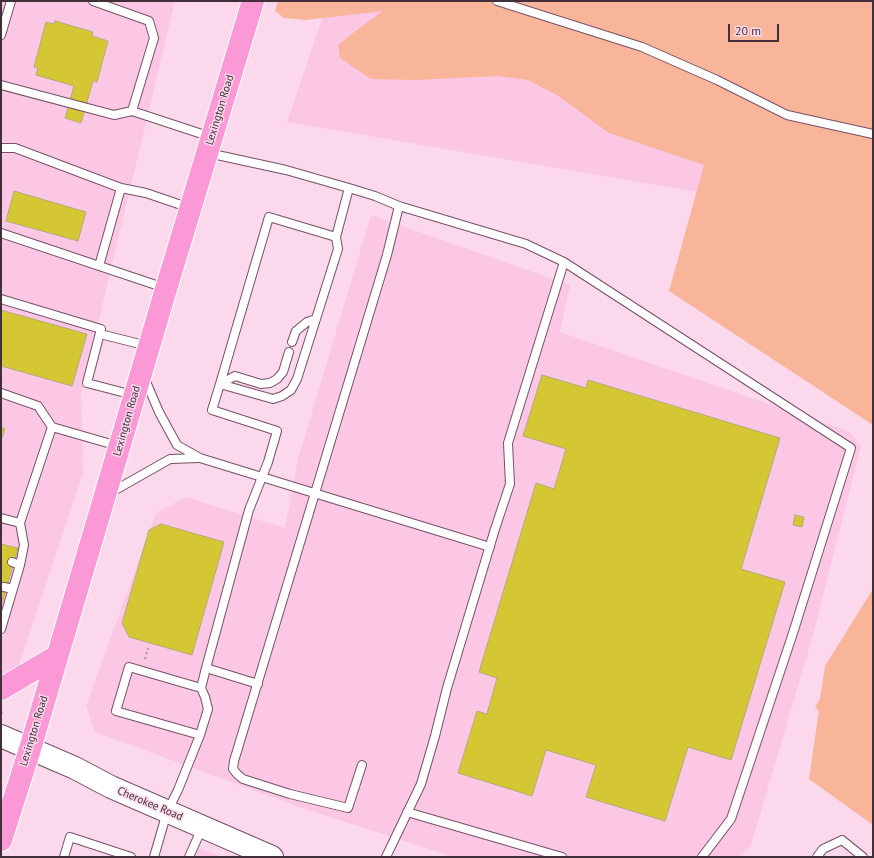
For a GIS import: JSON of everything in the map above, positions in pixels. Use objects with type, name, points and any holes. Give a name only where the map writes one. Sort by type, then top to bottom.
[{"type":"highway","name":"Lexington Road","points":[[1,840],[30,749],[104,496],[253,1]]},
{"type":"highway","points":[[1,689],[57,656]]},
{"type":"main road","name":"Cherokee Road","points":[[1,736],[74,768],[111,787],[272,857]]},
{"type":"lane","points":[[1,36],[11,1]]},
{"type":"lane","points":[[93,1],[149,20],[154,38],[132,111]]},
{"type":"lane","points":[[497,1],[642,47],[717,80],[787,115],[873,134]]},
{"type":"lane","points":[[1,85],[114,115],[132,111],[210,145],[286,170],[375,196],[399,206],[526,244],[564,262],[851,448],[793,633],[731,819],[702,857]]},
{"type":"lane","points":[[1,148],[15,148],[121,188],[146,193],[190,208]]},
{"type":"lane","points":[[99,266],[121,188]]},
{"type":"lane","points":[[220,384],[273,399],[282,396],[291,390],[297,379],[338,249],[336,237],[349,188]]},
{"type":"lane","points":[[362,765],[348,808],[290,794],[243,779],[233,769],[234,761],[387,255],[399,206]]},
{"type":"lane","points":[[154,857],[168,812],[200,735],[208,709],[201,688],[249,510],[262,478],[277,431],[212,410],[269,217],[336,237]]},
{"type":"lane","points":[[1,233],[166,289]]},
{"type":"lane","points":[[386,857],[421,784],[447,688],[510,484],[508,443],[564,262]]},
{"type":"lane","points":[[1,299],[101,329],[87,383],[134,396]]},
{"type":"lane","points":[[292,342],[296,331],[316,318]]},
{"type":"lane","points":[[100,334],[149,346]]},
{"type":"lane","points":[[220,384],[235,376],[261,384],[270,383],[278,379],[283,372],[289,352]]},
{"type":"lane","points":[[142,370],[159,412],[177,445],[200,458],[490,547]]},
{"type":"lane","points":[[1,393],[38,406],[52,427],[119,446]]},
{"type":"lane","points":[[1,629],[3,612],[13,589],[16,564],[24,545],[20,523],[52,427]]},
{"type":"lane","points":[[104,496],[170,459],[200,458]]},
{"type":"lane","points":[[1,518],[20,523]]},
{"type":"lane","points":[[4,587],[13,589]]},
{"type":"lane","points":[[200,735],[116,712],[129,667],[201,688]]},
{"type":"lane","points":[[206,668],[258,684]]},
{"type":"lane","points":[[407,812],[562,857]]},
{"type":"lane","points":[[189,857],[203,827]]},
{"type":"lane","points":[[64,857],[70,837],[131,857]]},
{"type":"lane","points":[[818,857],[823,849],[842,840],[863,857]]},
{"type":"shaded area","points":[[1,1],[175,1],[81,395],[83,473],[18,668],[1,681]]},
{"type":"shaded area","points":[[278,1],[873,1],[873,425],[669,291],[704,165],[609,133],[557,95],[528,80],[498,76],[417,80],[371,79],[340,58],[338,45],[383,11],[306,20],[284,18],[275,11]]},
{"type":"shaded area","points":[[328,1],[873,1],[873,222],[287,122]]},
{"type":"shaded area","points":[[371,215],[570,285],[560,332],[850,432],[861,446],[814,632],[751,845],[739,857],[454,857],[305,809],[95,732],[86,706],[156,513],[186,497],[285,528],[298,459]]},
{"type":"shaded area","points":[[873,589],[873,825],[809,779],[819,711],[815,707],[820,699],[825,666]]},
{"type":"shaded area","points":[[199,848],[222,857],[196,857]]},
{"type":"building","points":[[55,21],[93,32],[92,36],[108,41],[97,82],[93,81],[81,123],[65,118],[74,86],[36,75],[38,68],[34,67],[46,22],[54,24]]},
{"type":"building","points":[[14,191],[86,212],[78,241],[6,221]]},
{"type":"building","points":[[1,310],[87,334],[72,386],[1,366]]},
{"type":"building","points":[[542,375],[586,388],[588,380],[780,438],[741,569],[785,582],[731,760],[688,747],[665,821],[586,797],[596,765],[546,750],[532,796],[458,773],[477,711],[487,714],[497,678],[479,672],[536,483],[554,489],[566,449],[523,436]]},
{"type":"building","points":[[1,427],[5,429],[1,441]]},
{"type":"building","points":[[795,515],[804,517],[802,527],[793,525]]},
{"type":"building","points":[[161,524],[224,542],[192,655],[129,637],[122,623],[149,530]]},
{"type":"building","points":[[1,544],[18,548],[1,607]]}]
